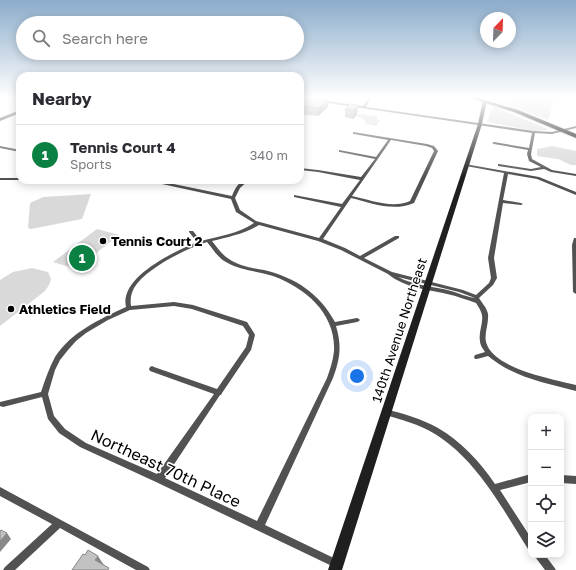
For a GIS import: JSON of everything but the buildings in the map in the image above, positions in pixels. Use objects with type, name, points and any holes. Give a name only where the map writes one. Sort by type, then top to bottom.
[{"type":"main road","name":"140th Avenue Northeast","points":[[336,567],[480,124]]},
{"type":"main road","points":[[546,124],[576,136]]},
{"type":"street","points":[[480,124],[543,133],[576,127]]},
{"type":"street","points":[[534,132],[528,157],[530,160],[542,168],[560,174],[576,175]]},
{"type":"street","points":[[350,197],[397,206],[406,205],[412,202],[436,151],[433,147],[354,133]]},
{"type":"street","points":[[320,240],[390,139]]},
{"type":"street","points":[[494,143],[530,149]]},
{"type":"street","points":[[0,147],[16,150]]},
{"type":"street","points":[[340,151],[377,158]]},
{"type":"street","points":[[466,165],[538,178],[576,194]]},
{"type":"street","points":[[499,165],[531,170],[542,168]]},
{"type":"street","points":[[304,169],[318,170],[362,180]]},
{"type":"street","points":[[478,299],[491,284],[494,278],[491,258],[506,172]]},
{"type":"street","points":[[0,179],[16,179]]},
{"type":"street","points":[[167,184],[232,198]]},
{"type":"street","points":[[232,198],[238,187],[242,184]]},
{"type":"street","points":[[296,196],[344,206]]},
{"type":"street","points":[[232,198],[238,211],[258,224],[320,240],[390,273],[405,283],[427,286],[449,293],[478,299],[484,310],[485,316],[482,337],[488,354],[495,360],[519,371],[576,388]]},
{"type":"street","points":[[501,200],[521,204]]},
{"type":"street","points":[[129,308],[127,302],[128,295],[135,283],[161,262],[200,243],[237,234],[258,224]]},
{"type":"street","points":[[191,232],[200,243]]},
{"type":"street","points":[[360,258],[398,237]]},
{"type":"street","points":[[576,239],[574,245],[576,292]]},
{"type":"street","points":[[210,241],[221,256],[229,261],[289,280],[302,288],[323,306],[334,324],[337,349],[335,363],[330,378],[259,527]]},
{"type":"street","points":[[3,404],[44,394],[52,369],[70,344],[90,328],[129,308],[174,304],[194,307],[245,324],[252,335],[249,348],[159,479]]},
{"type":"street","points":[[334,324],[357,320]]},
{"type":"street","points":[[477,357],[488,354]]},
{"type":"street","points":[[152,369],[218,393]]},
{"type":"street","name":"Northeast 70th Place","points":[[44,394],[51,417],[62,431],[83,445],[159,479],[259,527],[336,567]]},
{"type":"street","points":[[386,412],[437,430],[454,442],[494,488],[528,541]]},
{"type":"street","points":[[494,488],[528,479]]},
{"type":"street","points":[[564,479],[576,480]]},
{"type":"street","points":[[0,491],[145,570]]},
{"type":"street","points":[[8,570],[59,523]]},
{"type":"street","points":[[541,558],[551,570]]},
{"type":"shaded area","points":[[366,124],[378,124],[377,126]]},
{"type":"shaded area","points":[[496,124],[534,124],[550,130],[535,131]]},
{"type":"shaded area","points":[[552,146],[576,151],[576,165],[571,165],[558,159],[537,156],[537,149]]},
{"type":"shaded area","points":[[91,194],[82,219],[31,229],[28,228],[30,203],[43,197]]},
{"type":"shaded area","points":[[97,229],[119,235],[76,269],[53,262]]},
{"type":"shaded area","name":"Athletics Field","points":[[32,268],[48,272],[51,279],[49,285],[45,291],[0,326],[0,280],[13,272]]},
{"type":"place","name":"Tennis Court 2","points":[[103,241]]},
{"type":"place","name":"Tennis Court 4","points":[[82,258]]},
{"type":"place","name":"Athletics Field","points":[[11,309]]}]
